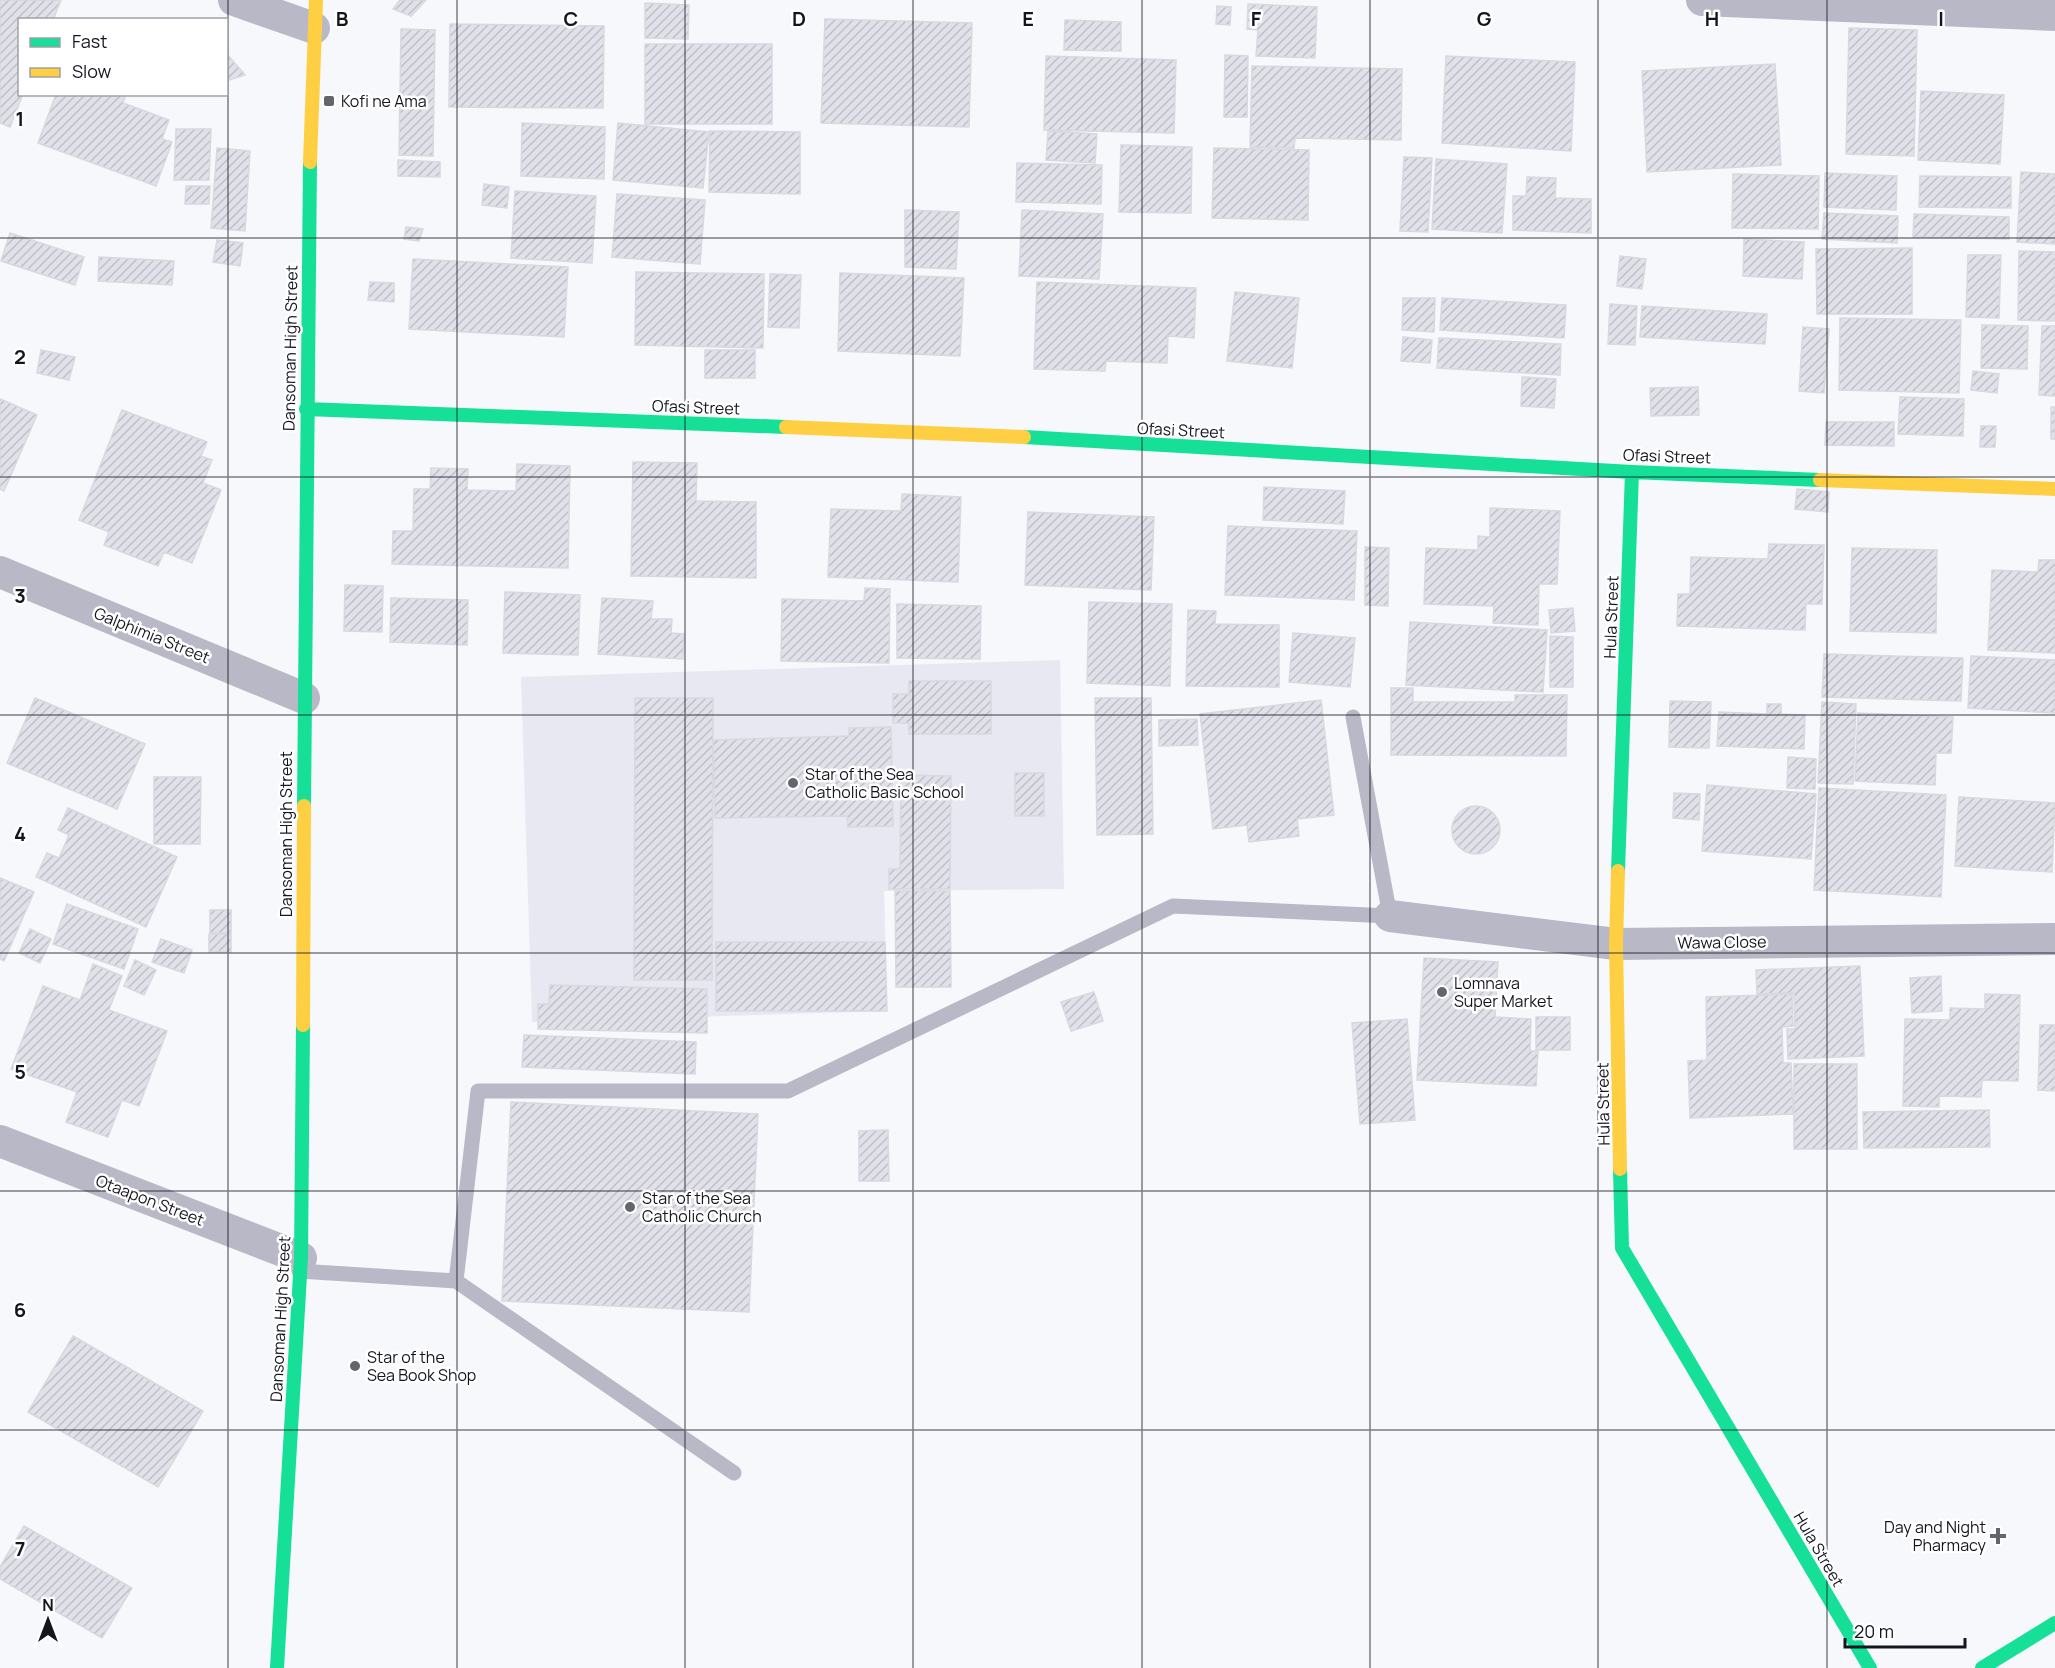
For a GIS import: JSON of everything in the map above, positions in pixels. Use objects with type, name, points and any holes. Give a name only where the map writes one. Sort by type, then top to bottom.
[{"type":"street","points":[[234,0],[315,14]]},
{"type":"street","points":[[1702,0],[2055,15]]},
{"type":"street","name":"Dansoman High Street","points":[[277,1668],[300,1265],[306,409],[315,14]]},
{"type":"street","name":"Ofasi Street","points":[[306,409],[951,433],[1632,472],[2055,489]]},
{"type":"street","name":"Hula Street","points":[[1632,472],[1616,944],[1622,1248],[1870,1668]]},
{"type":"street","name":"Galphimia Street","points":[[0,572],[304,698]]},
{"type":"street","name":"Wawa Close","points":[[1390,916],[1616,944],[2055,939]]},
{"type":"street","name":"Otaapon Street","points":[[0,1141],[300,1265]]},
{"type":"street","points":[[1982,1668],[2055,1623]]},
{"type":"lane","points":[[456,1281],[478,1091],[788,1091],[1173,906],[1390,916],[1353,717]]},
{"type":"lane","points":[[300,1265],[456,1281],[734,1473]]},
{"type":"shaded area","name":"Star of the Sea Catholic Basic School","points":[[1060,660],[1064,889],[884,891],[887,1011],[532,1022],[521,677]]},
{"type":"building","points":[[0,0],[61,0],[54,18],[18,18],[18,96],[22,96],[10,127],[0,123]]},
{"type":"building","points":[[400,0],[426,0],[411,16],[393,9]]},
{"type":"building","points":[[645,3],[689,5],[688,39],[645,38]]},
{"type":"building","points":[[1248,4],[1317,7],[1315,58],[1256,56],[1258,30],[1247,29]]},
{"type":"building","points":[[1217,6],[1231,7],[1230,25],[1216,24]]},
{"type":"building","points":[[825,19],[972,23],[969,127],[821,123]]},
{"type":"building","points":[[1065,20],[1121,22],[1121,51],[1064,50]]},
{"type":"building","points":[[450,24],[604,26],[603,108],[449,107]]},
{"type":"building","points":[[1849,28],[1917,30],[1914,156],[1846,154]]},
{"type":"building","points":[[401,29],[435,30],[433,156],[399,155]]},
{"type":"building","points":[[645,44],[772,44],[772,124],[645,124]]},
{"type":"building","points":[[228,55],[245,75],[228,80]]},
{"type":"building","points":[[1225,55],[1248,56],[1247,117],[1224,117]]},
{"type":"building","points":[[1046,56],[1176,60],[1174,133],[1044,130]]},
{"type":"building","points":[[1446,56],[1575,62],[1571,151],[1442,143]]},
{"type":"building","points":[[1775,64],[1781,165],[1647,172],[1642,71]]},
{"type":"building","points":[[1252,66],[1402,69],[1401,140],[1295,138],[1294,148],[1250,147]]},
{"type":"building","points":[[1921,91],[2004,95],[2000,164],[1918,160]]},
{"type":"building","points":[[55,96],[125,96],[123,103],[169,120],[162,139],[172,142],[156,186],[38,143]]},
{"type":"building","points":[[522,123],[605,127],[604,179],[521,176]]},
{"type":"building","points":[[618,123],[709,132],[703,188],[613,180]]},
{"type":"building","points":[[176,129],[211,129],[209,180],[174,180]]},
{"type":"building","points":[[710,131],[800,132],[800,194],[709,192]]},
{"type":"building","points":[[1048,131],[1097,134],[1095,163],[1046,160]]},
{"type":"building","points":[[1121,145],[1192,147],[1191,213],[1119,212]]},
{"type":"building","points":[[217,148],[250,151],[245,231],[211,228]]},
{"type":"building","points":[[1214,148],[1309,150],[1308,220],[1212,218]]},
{"type":"building","points":[[1404,157],[1432,158],[1428,232],[1400,231]]},
{"type":"building","points":[[1436,159],[1507,164],[1502,233],[1432,229]]},
{"type":"building","points":[[398,160],[440,162],[440,177],[398,176]]},
{"type":"building","points":[[1017,163],[1102,165],[1101,204],[1016,202]]},
{"type":"building","points":[[2021,172],[2055,174],[2055,244],[2017,242]]},
{"type":"building","points":[[1825,173],[1897,176],[1896,210],[1824,207]]},
{"type":"building","points":[[1733,174],[1819,176],[1818,229],[1732,228]]},
{"type":"building","points":[[1920,176],[2011,177],[2011,208],[1919,207]]},
{"type":"building","points":[[1527,177],[1556,178],[1555,198],[1591,199],[1591,233],[1513,230],[1513,196],[1526,196]]},
{"type":"building","points":[[484,184],[509,187],[507,208],[482,205]]},
{"type":"building","points":[[186,186],[210,186],[209,204],[185,204]]},
{"type":"building","points":[[515,191],[596,196],[592,263],[511,258]]},
{"type":"building","points":[[617,194],[705,200],[700,264],[612,257]]},
{"type":"building","points":[[905,210],[959,212],[956,269],[905,267]]},
{"type":"building","points":[[1022,210],[1103,214],[1099,279],[1019,276]]},
{"type":"building","points":[[1824,213],[1898,216],[1897,243],[1822,239]]},
{"type":"building","points":[[1914,214],[2009,217],[2009,239],[1913,237]]},
{"type":"building","points":[[406,227],[423,229],[419,241],[404,239]]},
{"type":"building","points":[[10,233],[84,257],[75,285],[1,261]]},
{"type":"building","points":[[1744,239],[1804,242],[1802,279],[1743,276]]},
{"type":"building","points":[[217,240],[243,243],[240,266],[213,262]]},
{"type":"building","points":[[1912,248],[1912,314],[1817,314],[1816,249]]},
{"type":"building","points":[[2019,251],[2055,252],[2055,321],[2018,320]]},
{"type":"building","points":[[1968,255],[2001,255],[1999,318],[1966,317]]},
{"type":"building","points":[[1620,256],[1646,259],[1642,289],[1617,286]]},
{"type":"building","points":[[99,257],[174,261],[172,285],[98,281]]},
{"type":"building","points":[[413,259],[568,267],[564,337],[409,329]]},
{"type":"building","points":[[636,272],[764,274],[763,348],[635,345]]},
{"type":"building","points":[[840,273],[964,278],[960,356],[838,351]]},
{"type":"building","points":[[770,274],[801,275],[799,328],[768,327]]},
{"type":"building","points":[[370,282],[394,283],[394,302],[368,300]]},
{"type":"building","points":[[1037,282],[1196,288],[1194,338],[1168,336],[1167,363],[1106,361],[1105,371],[1034,369]]},
{"type":"building","points":[[1235,292],[1299,298],[1292,368],[1227,361]]},
{"type":"building","points":[[1403,298],[1435,298],[1434,332],[1402,330]]},
{"type":"building","points":[[1442,298],[1566,305],[1564,338],[1440,330]]},
{"type":"building","points":[[1610,304],[1637,306],[1635,345],[1608,344]]},
{"type":"building","points":[[1642,306],[1767,314],[1765,344],[1640,337]]},
{"type":"building","points":[[1840,318],[1961,320],[1959,393],[1839,390]]},
{"type":"building","points":[[1982,325],[2028,326],[2027,369],[1981,368]]},
{"type":"building","points":[[2042,326],[2055,326],[2055,396],[2039,395]]},
{"type":"building","points":[[1803,327],[1829,329],[1824,393],[1799,391]]},
{"type":"building","points":[[1403,337],[1432,340],[1430,363],[1401,361]]},
{"type":"building","points":[[1439,338],[1561,344],[1560,375],[1437,368]]},
{"type":"building","points":[[41,350],[75,357],[69,380],[37,373]]},
{"type":"building","points":[[705,350],[755,350],[755,378],[705,378]]},
{"type":"building","points":[[1973,371],[1999,374],[1997,393],[1971,390]]},
{"type":"building","points":[[1522,377],[1556,379],[1554,408],[1521,406]]},
{"type":"building","points":[[1698,387],[1699,415],[1651,416],[1650,388]]},
{"type":"building","points":[[1900,397],[1964,399],[1963,436],[1898,434]]},
{"type":"building","points":[[0,399],[37,415],[4,491],[0,489]]},
{"type":"building","points":[[2051,407],[2055,407],[2055,439],[2051,439]]},
{"type":"building","points":[[122,410],[207,442],[201,456],[212,460],[203,483],[221,490],[192,563],[164,552],[158,566],[104,545],[109,532],[79,520]]},
{"type":"building","points":[[1826,422],[1894,422],[1894,446],[1825,445]]},
{"type":"building","points":[[1981,426],[1996,426],[1995,447],[1980,447]]},
{"type":"building","points":[[633,462],[697,463],[696,501],[756,502],[756,578],[631,576]]},
{"type":"building","points":[[517,464],[570,466],[568,568],[392,564],[393,531],[413,531],[414,489],[430,489],[431,468],[468,469],[467,490],[516,491]]},
{"type":"building","points":[[1264,487],[1345,491],[1343,524],[1263,520]]},
{"type":"building","points":[[1797,489],[1829,492],[1828,512],[1795,509]]},
{"type":"building","points":[[902,494],[961,497],[958,582],[828,577],[831,509],[901,511]]},
{"type":"building","points":[[1490,508],[1560,511],[1557,584],[1539,584],[1538,625],[1493,623],[1494,606],[1424,604],[1426,548],[1478,550],[1478,536],[1490,537]]},
{"type":"building","points":[[1028,512],[1154,517],[1151,590],[1025,585]]},
{"type":"building","points":[[1228,526],[1357,531],[1354,600],[1225,595]]},
{"type":"building","points":[[1769,544],[1824,545],[1822,604],[1806,604],[1805,630],[1677,626],[1678,594],[1690,594],[1691,557],[1768,559]]},
{"type":"building","points":[[1365,547],[1389,548],[1388,606],[1365,605]]},
{"type":"building","points":[[1852,548],[1937,550],[1936,633],[1850,631]]},
{"type":"building","points":[[2039,560],[2055,560],[2055,653],[1988,650],[1992,570],[2038,572]]},
{"type":"building","points":[[345,585],[383,586],[382,632],[344,631]]},
{"type":"building","points":[[865,588],[890,589],[889,663],[781,661],[782,599],[864,601]]},
{"type":"building","points":[[505,592],[580,595],[578,655],[503,653]]},
{"type":"building","points":[[391,598],[468,600],[467,645],[390,642]]},
{"type":"building","points":[[602,598],[653,601],[651,619],[672,619],[671,633],[684,634],[683,659],[598,654]]},
{"type":"building","points":[[1089,602],[1172,604],[1170,686],[1087,683]]},
{"type":"building","points":[[897,604],[981,606],[980,659],[897,658]]},
{"type":"building","points":[[1573,608],[1575,631],[1551,633],[1549,610]]},
{"type":"building","points":[[1188,610],[1216,611],[1215,624],[1279,625],[1279,687],[1186,686]]},
{"type":"building","points":[[1410,622],[1547,630],[1543,692],[1406,685]]},
{"type":"building","points":[[1293,633],[1355,638],[1350,687],[1289,682]]},
{"type":"building","points":[[1550,636],[1573,637],[1573,687],[1550,687]]},
{"type":"building","points":[[1824,654],[1963,658],[1961,701],[1822,697]]},
{"type":"building","points":[[1971,656],[2055,660],[2055,713],[1968,708]]},
{"type":"building","points":[[909,681],[991,681],[991,734],[909,734],[909,723],[893,723],[893,694],[909,694]]},
{"type":"building","points":[[1391,688],[1413,688],[1413,702],[1515,702],[1515,695],[1567,695],[1566,756],[1391,755]]},
{"type":"building","points":[[35,698],[145,744],[117,809],[7,763]]},
{"type":"building","points":[[635,698],[713,698],[712,980],[634,980]]},
{"type":"building","points":[[1095,698],[1151,698],[1153,834],[1097,835]]},
{"type":"building","points":[[1321,700],[1334,815],[1297,819],[1299,836],[1249,842],[1247,825],[1213,829],[1200,714]]},
{"type":"building","points":[[1670,701],[1711,702],[1709,748],[1669,747]]},
{"type":"building","points":[[1822,702],[1856,704],[1853,784],[1818,783]]},
{"type":"building","points":[[1767,704],[1781,704],[1781,714],[1805,715],[1804,749],[1717,746],[1719,712],[1767,714]]},
{"type":"building","points":[[1858,713],[1953,717],[1951,753],[1936,753],[1935,785],[1855,781]]},
{"type":"building","points":[[1197,719],[1198,745],[1159,746],[1159,720]]},
{"type":"building","points":[[891,727],[893,826],[848,827],[847,816],[715,818],[713,740],[849,736],[849,728]]},
{"type":"building","points":[[1788,757],[1816,759],[1815,789],[1787,788]]},
{"type":"building","points":[[1015,773],[1044,773],[1044,816],[1015,816]]},
{"type":"building","points":[[901,775],[951,776],[950,889],[889,889],[889,869],[900,869]]},
{"type":"building","points":[[154,777],[201,777],[200,844],[154,844]]},
{"type":"building","points":[[1707,785],[1816,794],[1811,859],[1702,851]]},
{"type":"building","points":[[1819,788],[1946,795],[1941,897],[1814,890]]},
{"type":"building","points":[[1674,793],[1700,794],[1699,820],[1673,818]]},
{"type":"building","points":[[1959,797],[2055,803],[2052,872],[1955,866]]},
{"type":"building","points":[[1471,806],[1481,806],[1496,816],[1500,830],[1496,844],[1490,850],[1481,854],[1471,854],[1456,844],[1452,835],[1452,825],[1462,810]]},
{"type":"building","points":[[68,808],[177,857],[146,927],[36,877],[47,853],[59,858],[69,835],[58,830]]},
{"type":"building","points":[[0,878],[34,892],[4,961],[0,959]]},
{"type":"building","points":[[895,891],[950,891],[951,987],[896,987]]},
{"type":"building","points":[[67,904],[138,929],[124,969],[53,944]]},
{"type":"building","points":[[210,910],[231,910],[231,933],[210,933]]},
{"type":"building","points":[[30,929],[51,939],[40,963],[19,953]]},
{"type":"building","points":[[209,934],[231,934],[231,952],[209,952]]},
{"type":"building","points":[[161,939],[192,950],[184,973],[152,962]]},
{"type":"building","points":[[716,942],[885,942],[887,1011],[716,1011]]},
{"type":"building","points":[[1424,958],[1498,962],[1495,1017],[1531,1019],[1530,1051],[1538,1051],[1536,1086],[1417,1080]]},
{"type":"building","points":[[135,960],[156,970],[144,995],[124,986]]},
{"type":"building","points":[[93,964],[122,976],[109,1010],[167,1031],[139,1106],[122,1100],[108,1137],[66,1122],[77,1092],[11,1069],[43,986],[80,1000]]},
{"type":"building","points":[[1860,966],[1864,1056],[1788,1059],[1787,1029],[1795,1029],[1794,993],[1757,994],[1756,970]]},
{"type":"building","points":[[1941,976],[1942,1011],[1912,1013],[1910,978]]},
{"type":"building","points":[[550,985],[707,989],[707,1033],[538,1029],[538,1004],[549,1004]]},
{"type":"building","points":[[1094,992],[1103,1021],[1071,1031],[1061,1002]]},
{"type":"building","points":[[1792,994],[1793,1026],[1782,1027],[1783,1063],[1791,1063],[1793,1114],[1690,1118],[1688,1061],[1707,1060],[1706,997]]},
{"type":"building","points":[[1985,994],[2020,995],[2018,1081],[1982,1080],[1981,1097],[1939,1096],[1939,1107],[1903,1106],[1905,1019],[1950,1020],[1950,1008],[1985,1009]]},
{"type":"building","points":[[1536,1017],[1570,1017],[1570,1050],[1536,1050]]},
{"type":"building","points":[[1407,1019],[1415,1120],[1360,1124],[1352,1023]]},
{"type":"building","points":[[2040,1025],[2055,1025],[2055,1091],[2038,1090]]},
{"type":"building","points":[[524,1035],[696,1042],[695,1074],[522,1067]]},
{"type":"building","points":[[1794,1064],[1857,1064],[1857,1149],[1794,1149]]},
{"type":"building","name":"Star of the Sea Catholic Church","points":[[511,1102],[758,1114],[749,1312],[502,1301]]},
{"type":"building","points":[[1989,1110],[1990,1147],[1864,1148],[1863,1112]]},
{"type":"building","points":[[888,1130],[889,1181],[859,1181],[859,1131]]},
{"type":"building","points":[[73,1336],[203,1411],[158,1487],[28,1412]]},
{"type":"building","points":[[24,1526],[132,1588],[102,1638],[0,1579],[0,1567]]},
{"type":"traffic: fast","points":[[304,806],[310,162]]},
{"type":"traffic: fast","points":[[306,409],[786,427]]},
{"type":"traffic: fast","points":[[1024,437],[1632,472],[1820,480]]},
{"type":"traffic: fast","points":[[1618,871],[1632,472]]},
{"type":"traffic: fast","points":[[277,1668],[301,1258],[303,1025]]},
{"type":"traffic: fast","points":[[1620,1169],[1622,1248],[1870,1668]]},
{"type":"traffic: fast","points":[[1982,1668],[2055,1623]]},
{"type":"traffic: slow","points":[[310,162],[316,0]]},
{"type":"traffic: slow","points":[[786,427],[1024,437]]},
{"type":"traffic: slow","points":[[1820,480],[2055,489]]},
{"type":"traffic: slow","points":[[303,1025],[304,806]]},
{"type":"traffic: slow","points":[[1618,871],[1616,944],[1620,1169]]},
{"type":"place","name":"Kofi ne Ama","points":[[329,101]]},
{"type":"place","name":"Star of the Sea Catholic Basic School","points":[[793,783]]},
{"type":"place","name":"Lomnava Super Market","points":[[1442,992]]},
{"type":"place","name":"Star of the Sea Catholic Church","points":[[630,1207]]},
{"type":"place","name":"Star of the Sea Book Shop","points":[[355,1366]]},
{"type":"place","name":"Day and Night Pharmacy","points":[[1998,1536]]}]
